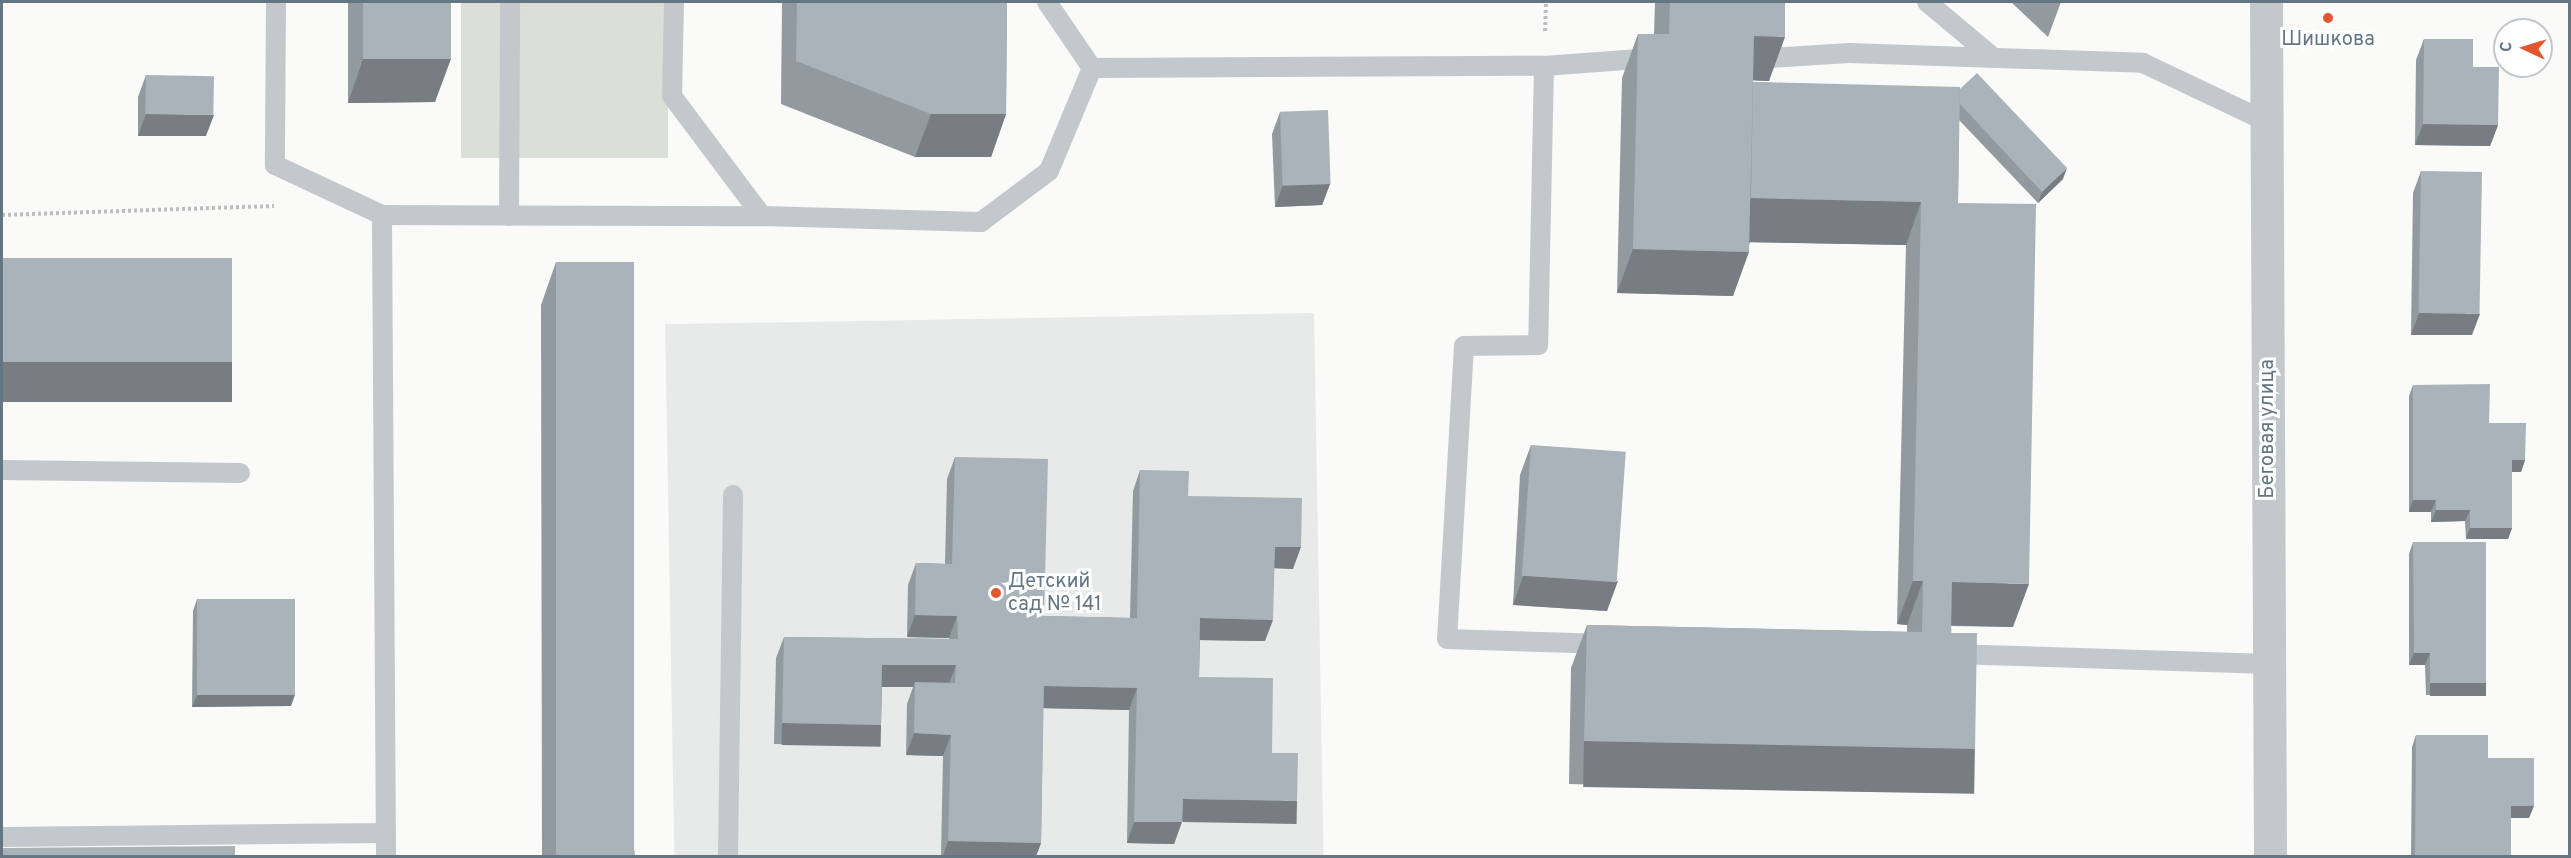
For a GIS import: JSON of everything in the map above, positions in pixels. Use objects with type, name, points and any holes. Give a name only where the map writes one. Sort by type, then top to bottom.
[{"type":"street","name":"Беговая улица","points":[[2266,2],[2270,856]]},
{"type":"lane","points":[[276,2],[275,165],[382,215],[762,216],[981,222],[1048,171],[1092,68]]},
{"type":"lane","points":[[509,216],[510,2]]},
{"type":"lane","points":[[674,2],[672,96],[762,216]]},
{"type":"lane","points":[[1047,2],[1092,68]]},
{"type":"lane","points":[[1928,2],[1994,58]]},
{"type":"lane","points":[[1769,58],[1849,53],[2143,63],[2267,122]]},
{"type":"lane","points":[[1092,68],[1544,66],[1653,58]]},
{"type":"lane","points":[[1544,66],[1538,345],[1464,346],[1446,639],[1624,644]]},
{"type":"lane","points":[[382,215],[386,856]]},
{"type":"lane","points":[[2,470],[240,472]]},
{"type":"lane","points":[[728,856],[733,495]]},
{"type":"lane","points":[[1936,654],[2269,664]]},
{"type":"lane","points":[[2,837],[386,832]]},
{"type":"path","points":[[2,215],[285,205]]},
{"type":"shaded area","points":[[461,2],[668,2],[668,158],[461,158]]},
{"type":"shaded area","name":"Детский сад № 141","points":[[1314,313],[1323,856],[674,856],[665,324]]},
{"type":"building","points":[[363,2],[451,2],[451,59],[363,59]]},
{"type":"building","points":[[797,2],[1007,2],[1006,114],[931,114],[796,61]]},
{"type":"building","points":[[1670,2],[1785,2],[1785,37],[1754,36],[1749,252],[1633,249],[1638,34],[1669,34]]},
{"type":"building","points":[[2424,39],[2473,39],[2473,67],[2493,67],[2493,78],[2499,78],[2498,125],[2423,124]]},
{"type":"building","points":[[1977,73],[2067,168],[2042,192],[1960,104],[1960,89]]},
{"type":"building","points":[[146,75],[214,76],[213,115],[145,114]]},
{"type":"building","points":[[1753,82],[1960,87],[1958,203],[2036,204],[2029,584],[1952,582],[1951,633],[1977,633],[1975,749],[1584,741],[1587,625],[1922,632],[1923,581],[1913,581],[1921,202],[1751,198]]},
{"type":"building","points":[[1328,110],[1331,184],[1283,186],[1280,112]]},
{"type":"building","points":[[2421,171],[2482,172],[2480,314],[2419,313]]},
{"type":"building","points":[[2,258],[232,258],[232,362],[2,362]]},
{"type":"building","points":[[556,262],[634,262],[634,856],[556,856]]},
{"type":"building","points":[[2490,384],[2489,423],[2526,423],[2525,460],[2512,460],[2512,528],[2470,528],[2470,510],[2436,510],[2436,500],[2413,500],[2413,385]]},
{"type":"building","points":[[1531,445],[1626,452],[1617,582],[1522,576]]},
{"type":"building","points":[[955,457],[1048,459],[1044,616],[1137,618],[1140,470],[1189,471],[1188,496],[1302,498],[1301,547],[1275,547],[1273,620],[1200,618],[1199,677],[1273,678],[1272,753],[1298,753],[1297,801],[1183,799],[1182,822],[1134,822],[1137,688],[1044,686],[1041,843],[948,841],[951,735],[914,733],[915,682],[955,683],[956,665],[882,665],[881,725],[782,723],[784,637],[958,639],[957,616],[915,615],[916,563],[952,564]]},
{"type":"building","points":[[2413,542],[2486,542],[2486,683],[2430,683],[2430,653],[2414,653]]},
{"type":"building","points":[[197,599],[295,599],[295,695],[197,695]]},
{"type":"building","points":[[2416,735],[2488,735],[2488,758],[2534,758],[2534,806],[2511,806],[2511,856],[2415,856]]},
{"type":"building","points":[[235,846],[235,856],[2,856],[2,848]]},
{"type":"place","name":"Шишкова","points":[[2328,18]]},
{"type":"place","name":"Детский сад № 141","points":[[996,593]]}]
